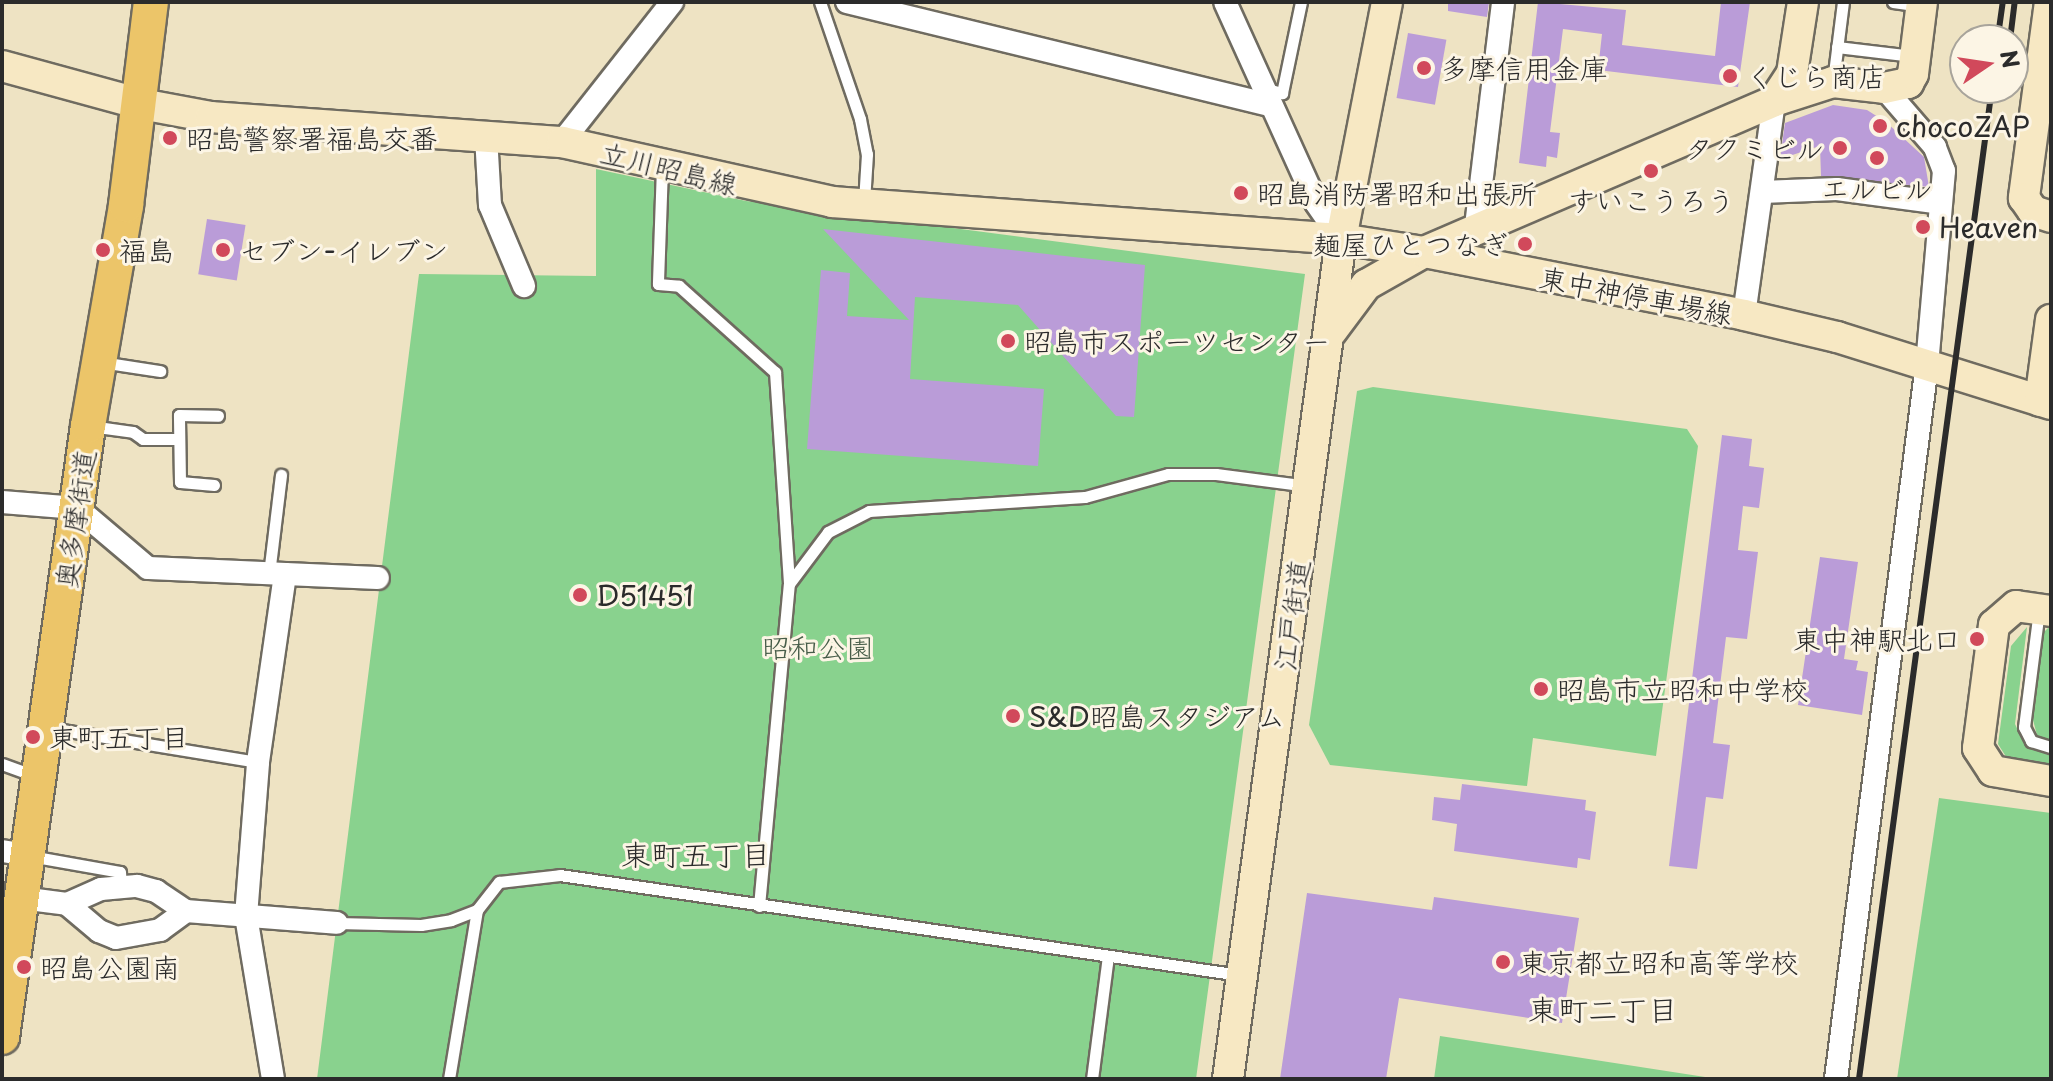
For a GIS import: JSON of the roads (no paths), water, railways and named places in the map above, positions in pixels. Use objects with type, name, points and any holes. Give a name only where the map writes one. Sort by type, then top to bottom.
[{"type":"main road","name":"奥多摩街道","points":[[2,1037],[21,898],[14,853],[37,777],[88,426],[141,104],[151,2]]},
{"type":"street","points":[[562,142],[672,2]]},
{"type":"street","points":[[847,2],[1266,96]]},
{"type":"street","points":[[1225,2],[1316,203],[1341,239]]},
{"type":"street","name":"江戸街道","points":[[1228,1079],[1341,239],[1387,2]]},
{"type":"street","points":[[1476,226],[1503,2]]},
{"type":"street","points":[[1744,315],[1774,101],[1792,73],[1803,2]]},
{"type":"street","points":[[2050,2],[2045,91],[2024,198],[2033,211],[2051,217]]},
{"type":"street","points":[[1798,46],[1817,75],[1833,82],[1884,88],[1908,83],[1916,57],[1913,3]]},
{"type":"street","name":"立川昭島線","points":[[2,66],[141,104],[287,126],[562,142],[777,193],[864,205],[1341,239]]},
{"type":"street","name":"江戸街道","points":[[1326,341],[1366,285],[1424,252],[1476,226],[1774,101],[1833,82]]},
{"type":"street","points":[[1836,1079],[1927,365],[1940,203],[1942,158],[1884,88]]},
{"type":"street","points":[[486,136],[490,205],[524,286]]},
{"type":"street","points":[[1762,192],[1837,189],[1940,203]]},
{"type":"street","name":"東中神停車場線","points":[[1341,239],[1424,252],[1744,315],[1927,365]]},
{"type":"street","points":[[1927,365],[2046,402],[2051,320]]},
{"type":"street","points":[[2,502],[77,508],[148,568],[378,578]]},
{"type":"street","points":[[273,1079],[246,916],[277,574]]},
{"type":"street","points":[[2045,610],[2007,609],[1994,625],[1978,748],[1993,771],[2048,779]]},
{"type":"street","points":[[21,898],[67,904],[121,887],[156,891],[186,911],[337,923]]},
{"type":"street","points":[[67,904],[99,931],[116,938],[160,930],[186,911]]},
{"type":"lane","points":[[820,2],[860,119],[867,154],[864,205]]},
{"type":"lane","points":[[1266,96],[1282,93],[1301,2]]},
{"type":"lane","points":[[1833,82],[1843,2]]},
{"type":"lane","points":[[1837,47],[1916,57]]},
{"type":"lane","points":[[662,167],[658,284],[679,286],[775,372],[789,584],[759,906]]},
{"type":"lane","points":[[99,362],[160,371]]},
{"type":"lane","points":[[214,485],[180,482],[179,415],[218,416]]},
{"type":"lane","points":[[88,426],[133,432],[143,439],[179,439]]},
{"type":"lane","points":[[789,584],[828,532],[869,511],[1085,497],[1168,474],[1216,474],[1308,486]]},
{"type":"lane","points":[[277,574],[281,475]]},
{"type":"lane","points":[[2045,610],[2024,727],[2031,741],[2051,747]]},
{"type":"lane","points":[[45,727],[258,762]]},
{"type":"lane","points":[[2,764],[37,777]]},
{"type":"lane","points":[[14,853],[120,872],[121,887]]},
{"type":"lane","points":[[449,1079],[477,910],[499,882],[560,875],[1242,975]]},
{"type":"lane","points":[[337,923],[421,925],[477,910]]},
{"type":"lane","points":[[1092,1079],[1108,956]]},
{"type":"railway","points":[[2000,24],[2003,2]]},
{"type":"railway","points":[[2012,24],[2015,2]]},
{"type":"railway","points":[[1859,1079],[1990,104]]},
{"type":"place","name":"多摩信用金庫","points":[[1424,68]]},
{"type":"place","name":"くじら商店","points":[[1730,76]]},
{"type":"place","name":"chocoZAP","points":[[1880,126]]},
{"type":"place","name":"昭島警察署福島交番","points":[[170,138]]},
{"type":"place","name":"タクミビル","points":[[1840,148]]},
{"type":"place","name":"エルビル","points":[[1877,158]]},
{"type":"place","name":"すいこうろう","points":[[1651,171]]},
{"type":"place","name":"昭島消防署昭和出張所","points":[[1241,193]]},
{"type":"place","name":"Heaven","points":[[1923,227]]},
{"type":"place","name":"麺屋ひとつなぎ","points":[[1525,244]]},
{"type":"place","name":"福島","points":[[103,250]]},
{"type":"place","name":"セブン-イレブン","points":[[223,250]]},
{"type":"place","name":"昭島市スポーツセンター","points":[[1008,341]]},
{"type":"place","name":"D51451","points":[[580,595]]},
{"type":"place","name":"東中神駅北口","points":[[1977,639]]},
{"type":"place","name":"昭島市立昭和中学校","points":[[1541,689]]},
{"type":"place","name":"S&D昭島スタジアム","points":[[1013,716]]},
{"type":"place","name":"東町五丁目","points":[[33,737]]},
{"type":"place","name":"東京都立昭和高等学校","points":[[1503,962]]},
{"type":"place","name":"昭島公園南","points":[[24,967]]},
{"type":"district","name":"東町五丁目","points":[[696,854]]},
{"type":"district","name":"東町二丁目","points":[[1603,1009]]},
{"type":"park label","name":"昭和公園","points":[[818,647]]}]
